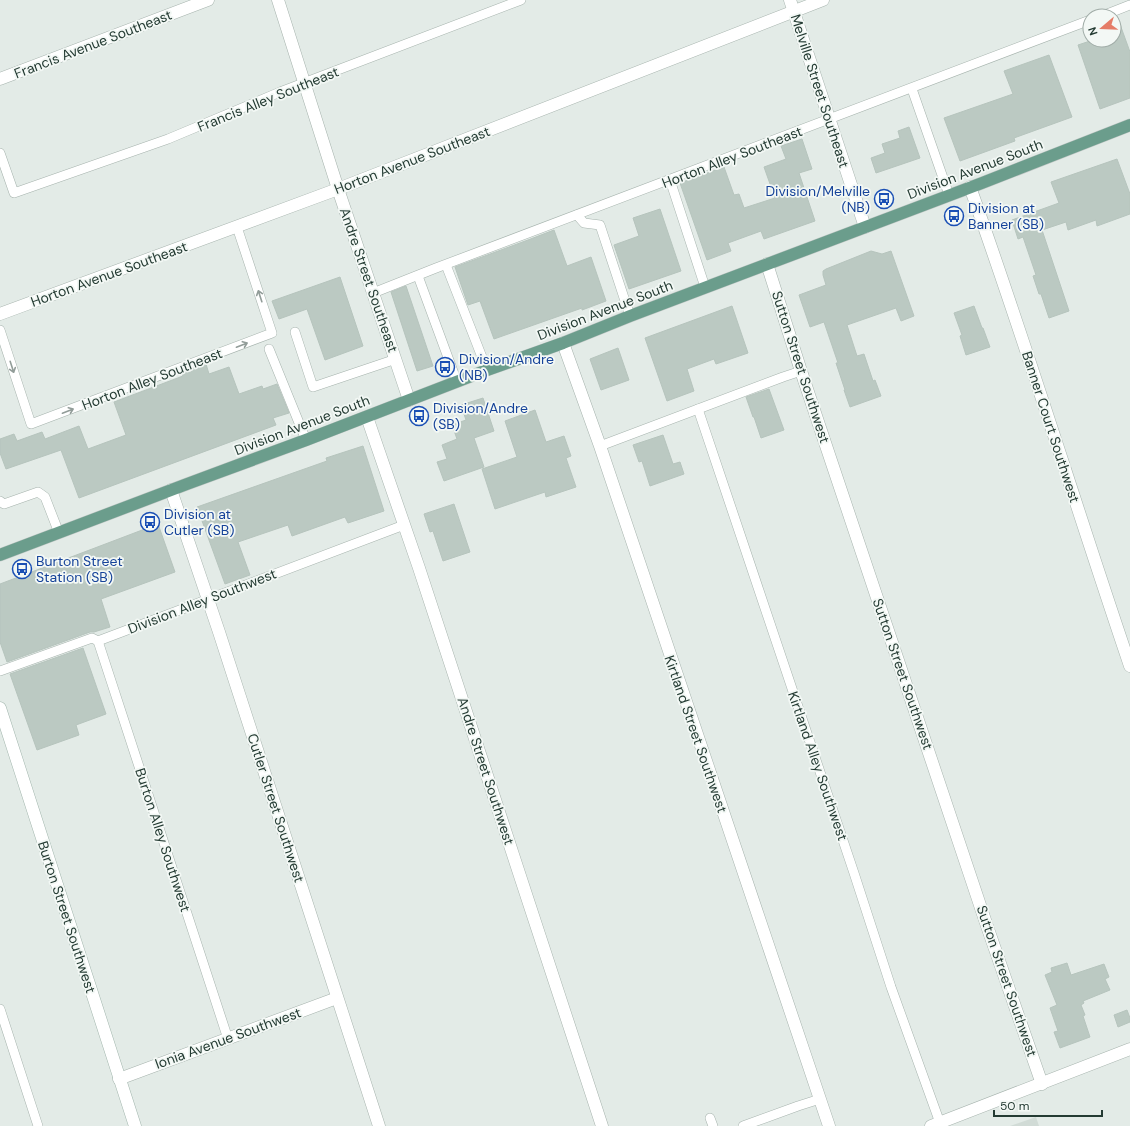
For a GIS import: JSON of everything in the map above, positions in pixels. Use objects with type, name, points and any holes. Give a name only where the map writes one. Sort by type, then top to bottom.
[{"type":"main road","name":"Division Avenue South","points":[[0,555],[367,417],[487,370],[563,343],[705,287],[1130,125]]},
{"type":"street","name":"Francis Avenue Southeast","points":[[0,79],[208,0]]},
{"type":"street","name":"Andre Street Southeast","points":[[278,0],[338,189],[410,400]]},
{"type":"street","name":"Horton Avenue Southeast","points":[[0,314],[338,189],[792,6],[822,0]]},
{"type":"street","name":"Melville Street Southeast","points":[[792,6],[865,226]]},
{"type":"street","name":"Banner Court Southwest","points":[[970,187],[1025,346],[1094,561],[1130,666]]},
{"type":"street","name":"Sutton Street Southwest","points":[[766,264],[987,926],[1042,1084]]},
{"type":"street","name":"Kirtland Street Southwest","points":[[563,343],[600,446],[829,1126]]},
{"type":"street","name":"Andre Street Southwest","points":[[367,417],[404,524],[602,1126]]},
{"type":"street","name":"Cutler Street Southwest","points":[[171,490],[380,1126]]},
{"type":"street","name":"Burton Street Southwest","points":[[0,708],[135,1126]]},
{"type":"street","name":"Ionia Avenue Southwest","points":[[119,1079],[337,998]]},
{"type":"street","points":[[935,1124],[1130,1050]]},
{"type":"lane","name":"Francis Alley Southeast","points":[[0,152],[14,193],[168,139],[304,83],[521,0]]},
{"type":"lane","name":"Horton Alley Southeast","points":[[373,293],[1082,23]]},
{"type":"lane","points":[[912,89],[949,195]]},
{"type":"lane","points":[[670,180],[705,287]]},
{"type":"lane","points":[[577,215],[584,222],[600,225],[630,316]]},
{"type":"lane","name":"Horton Alley Southeast","points":[[0,330],[31,424],[272,334],[237,227]]},
{"type":"lane","points":[[446,265],[487,370]]},
{"type":"lane","points":[[418,276],[457,382]]},
{"type":"lane","points":[[295,332],[313,387],[396,359]]},
{"type":"lane","points":[[269,349],[306,440]]},
{"type":"lane","points":[[600,446],[698,410],[783,376],[801,371]]},
{"type":"lane","name":"Kirtland Alley Southwest","points":[[698,410],[854,873],[935,1124]]},
{"type":"lane","points":[[0,501],[4,504],[38,492],[45,497],[59,533]]},
{"type":"lane","name":"Division Alley Southwest","points":[[0,671],[92,638],[98,641],[404,524]]},
{"type":"lane","name":"Burton Alley Southwest","points":[[98,641],[228,1039]]},
{"type":"lane","points":[[0,1008],[38,1126]]},
{"type":"lane","points":[[743,1126],[820,1099]]},
{"type":"shaded area","points":[[1036,1117],[1039,1126],[1010,1126]]},
{"type":"building","points":[[1122,30],[1130,52],[1130,98],[1100,109],[1078,45],[1082,44],[1082,48],[1122,48]]},
{"type":"building","points":[[1049,55],[1072,117],[1014,138],[1015,141],[960,161],[944,118],[1013,94],[1004,71]]},
{"type":"building","points":[[909,127],[920,158],[876,173],[871,158],[885,153],[882,144],[900,138],[898,131]]},
{"type":"building","points":[[802,139],[812,169],[799,173],[815,221],[764,239],[761,231],[728,243],[731,251],[707,260],[680,183],[724,167],[734,195],[739,194],[744,208],[775,198],[764,167],[786,159],[781,146]]},
{"type":"building","points":[[1117,159],[1130,194],[1130,214],[1097,226],[1096,220],[1068,230],[1066,222],[1042,230],[1069,311],[1049,318],[1033,276],[1036,275],[1023,237],[1018,239],[1012,220],[1059,203],[1051,182]]},
{"type":"building","points":[[660,209],[681,271],[629,289],[614,245],[639,236],[633,218]]},
{"type":"building","points":[[554,230],[567,266],[591,257],[606,301],[494,339],[480,301],[468,305],[455,267]]},
{"type":"building","points":[[871,251],[882,254],[891,251],[914,316],[901,321],[896,308],[847,325],[857,356],[864,354],[873,381],[875,380],[881,396],[850,407],[836,363],[838,363],[824,322],[810,327],[799,295],[826,285],[823,271],[826,269]]},
{"type":"building","points":[[340,277],[363,346],[325,360],[307,309],[279,319],[272,301]]},
{"type":"building","points":[[406,286],[433,366],[417,371],[391,292]]},
{"type":"building","points":[[732,306],[748,353],[716,364],[714,359],[687,369],[694,391],[667,401],[645,338]]},
{"type":"building","points":[[974,306],[990,347],[966,355],[960,336],[962,335],[954,313]]},
{"type":"building","points":[[618,348],[629,380],[601,390],[590,359]]},
{"type":"building","points":[[206,364],[209,374],[229,367],[239,394],[262,386],[263,389],[277,384],[289,413],[273,418],[276,425],[79,498],[61,450],[6,469],[0,453],[0,439],[14,434],[17,441],[42,432],[45,439],[79,426],[88,449],[126,435],[114,402],[183,376],[182,373]]},
{"type":"building","points":[[769,389],[784,430],[761,438],[746,397]]},
{"type":"building","points":[[483,398],[494,431],[474,438],[484,467],[444,481],[437,462],[447,459],[442,445],[457,439],[452,425],[466,420],[461,405]]},
{"type":"building","points":[[535,410],[546,442],[564,436],[571,456],[566,458],[576,487],[546,497],[545,492],[495,509],[482,469],[517,457],[505,421]]},
{"type":"building","points":[[663,435],[673,464],[680,462],[684,474],[650,486],[642,461],[639,462],[633,445]]},
{"type":"building","points":[[363,446],[384,511],[348,523],[345,517],[292,536],[288,525],[238,542],[250,575],[225,584],[197,507],[327,461],[326,458]]},
{"type":"building","points":[[454,504],[470,552],[443,561],[433,531],[430,532],[424,514]]},
{"type":"building","points":[[158,524],[175,572],[101,599],[110,627],[90,632],[7,662],[0,642],[0,584]]},
{"type":"building","points":[[83,648],[106,714],[76,725],[79,735],[37,750],[10,674]]},
{"type":"building","points":[[1067,963],[1071,975],[1104,964],[1109,977],[1105,979],[1110,990],[1083,1001],[1084,1003],[1081,1005],[1090,1037],[1060,1048],[1054,1032],[1058,1031],[1050,1008],[1057,1005],[1045,975],[1052,972],[1051,968]]},
{"type":"building","points":[[1127,1010],[1130,1022],[1118,1027],[1114,1015]]},
{"type":"place","name":"Division/Melville (NB)","points":[[884,199]]},
{"type":"place","name":"Division at Banner (SB)","points":[[954,216]]},
{"type":"place","name":"Division/Andre (NB)","points":[[445,367]]},
{"type":"place","name":"Division/Andre (SB)","points":[[419,416]]},
{"type":"place","name":"Division at Cutler (SB)","points":[[150,522]]},
{"type":"place","name":"Burton Street Station (SB)","points":[[22,569]]}]
